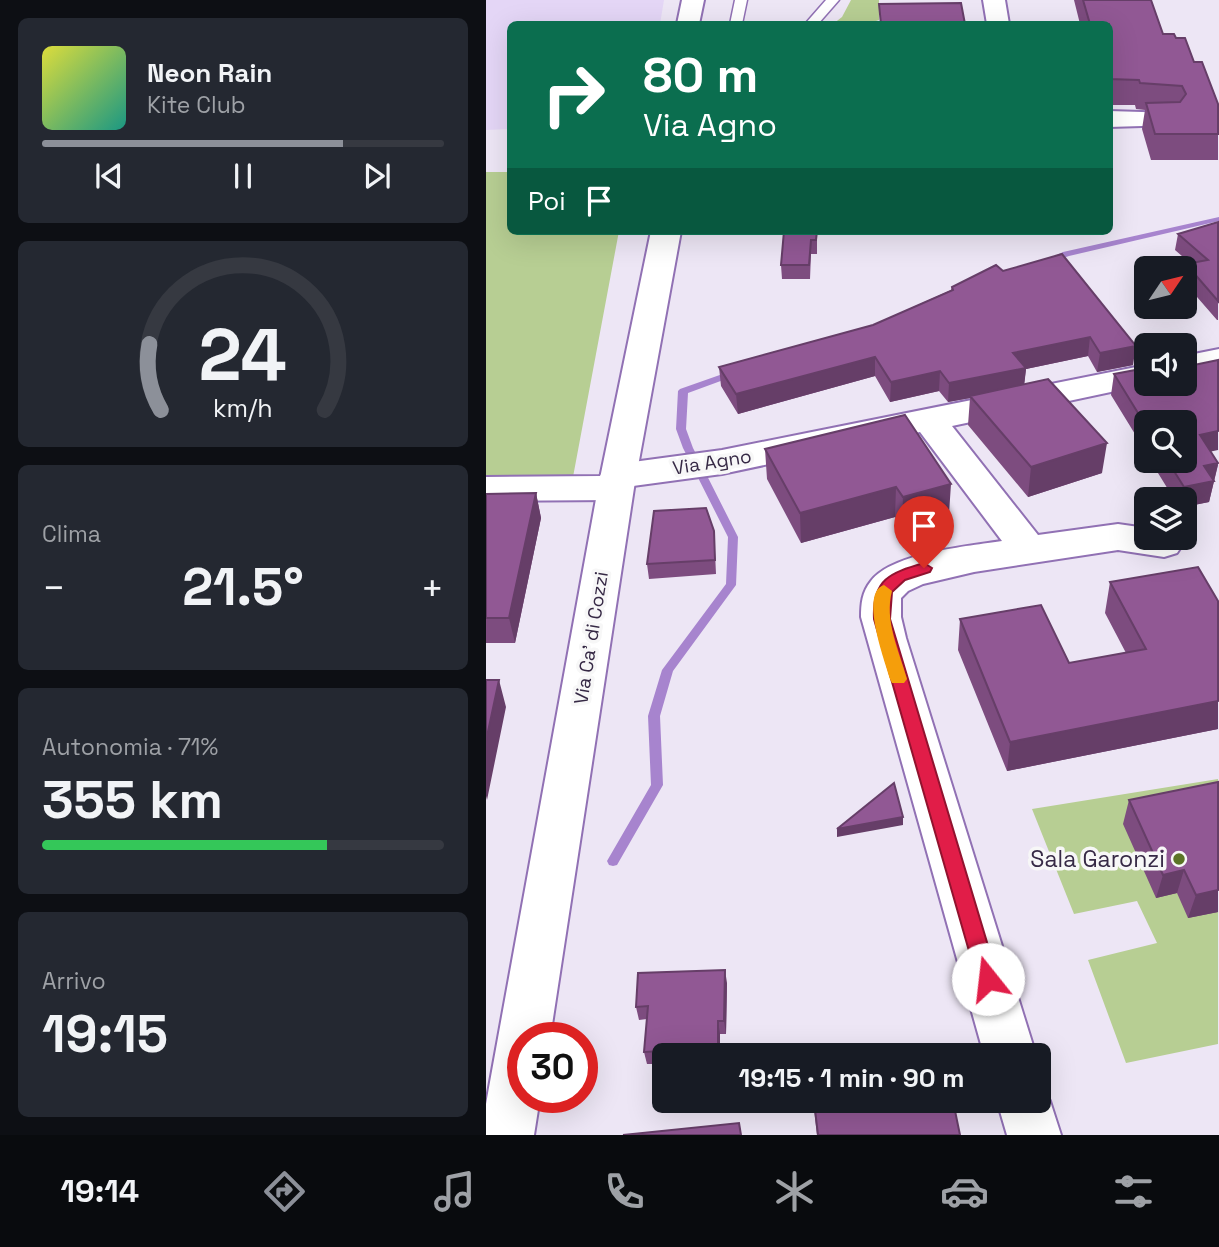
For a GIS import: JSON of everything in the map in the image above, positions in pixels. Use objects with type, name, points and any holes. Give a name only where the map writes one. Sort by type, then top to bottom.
[{"type":"street","points":[[689,21],[694,0]]},
{"type":"street","points":[[994,0],[998,21]]},
{"type":"street","points":[[1113,119],[1166,119]]},
{"type":"street","name":"Via Ca' di Cozzi","points":[[527,1022],[617,482],[664,235]]},
{"type":"street","points":[[1197,363],[1219,359]]},
{"type":"street","name":"Via Agno","points":[[486,489],[617,482],[660,471],[722,463],[1134,377]]},
{"type":"street","points":[[929,420],[1029,550]]},
{"type":"street","points":[[1006,1043],[882,619],[881,602],[885,589],[900,576],[924,568],[1118,537],[1134,539]]},
{"type":"street","points":[[507,1135],[511,1113]]},
{"type":"street","points":[[1027,1113],[1034,1135]]},
{"type":"lane","points":[[737,21],[741,0]]},
{"type":"lane","points":[[814,21],[833,0]]},
{"type":"lane","points":[[827,21],[842,0]]},
{"type":"shaded area","points":[[486,0],[664,0],[660,21],[507,21],[507,129],[486,130]]},
{"type":"green space","points":[[851,0],[879,0],[879,20],[837,21]]},
{"type":"green space","points":[[486,172],[507,172],[507,235],[618,235],[573,477],[486,476]]},
{"type":"green space","points":[[1218,779],[1218,1044],[1126,1063],[1088,960],[1157,943],[1137,901],[1074,914],[1032,809]]},
{"type":"building","points":[[1083,0],[1151,0],[1163,34],[1185,38],[1194,62],[1202,62],[1218,104],[1218,134],[1155,134],[1146,103],[1180,102],[1186,94],[1182,86],[1113,79],[1113,21],[1089,21]]},
{"type":"building","points":[[961,3],[964,21],[881,21],[879,4]]},
{"type":"building","points":[[1218,222],[1218,301],[1197,277],[1197,262],[1208,260],[1178,234]]},
{"type":"building","points":[[784,235],[817,235],[816,240],[811,240],[809,265],[781,265]]},
{"type":"building","points":[[1062,254],[1134,346],[1100,353],[1090,337],[1013,353],[1026,368],[949,383],[940,371],[891,382],[875,357],[736,394],[719,367],[873,325],[953,290],[952,287],[996,265],[1003,271]]},
{"type":"building","points":[[1218,360],[1218,431],[1200,435],[1218,463],[1204,466],[1214,481],[1184,487],[1175,473],[1197,473],[1197,410],[1136,410],[1114,374],[1134,370],[1134,396],[1197,396],[1197,364]]},
{"type":"building","points":[[1048,379],[1107,443],[1031,467],[970,396]]},
{"type":"building","points":[[905,415],[951,484],[903,497],[896,487],[800,513],[765,449]]},
{"type":"building","points":[[536,493],[509,618],[486,618],[486,494]]},
{"type":"building","points":[[706,508],[714,531],[715,560],[647,564],[654,511]]},
{"type":"building","points":[[1198,567],[1218,601],[1218,701],[1010,742],[960,619],[1041,605],[1069,663],[1146,649],[1110,582]]},
{"type":"building","points":[[486,680],[499,680],[486,741]]},
{"type":"building","name":"Sala Garonzi","points":[[1218,782],[1218,890],[1196,895],[1184,870],[1163,875],[1129,800]]},
{"type":"building","points":[[894,783],[903,817],[837,829]]},
{"type":"building","points":[[725,970],[724,1021],[718,1021],[718,1043],[652,1043],[652,1052],[644,1052],[648,1006],[636,1007],[638,973]]},
{"type":"building","points":[[815,1113],[955,1113],[960,1135],[818,1135]]},
{"type":"building","points":[[739,1123],[741,1135],[623,1135]]},
{"type":"waterway","points":[[1051,260],[1066,254],[1219,219]]},
{"type":"waterway","points":[[613,861],[657,785],[654,716],[668,670],[731,585],[733,537],[681,429],[683,391],[734,373]]},
{"type":"slow traffic","points":[[884,591],[881,602],[882,619],[898,679]]},
{"type":"place","name":"Sala Garonzi","points":[[1179,859]]},
{"type":"route","points":[[924,568],[900,576],[885,589],[881,602],[882,619],[988,979]]}]
